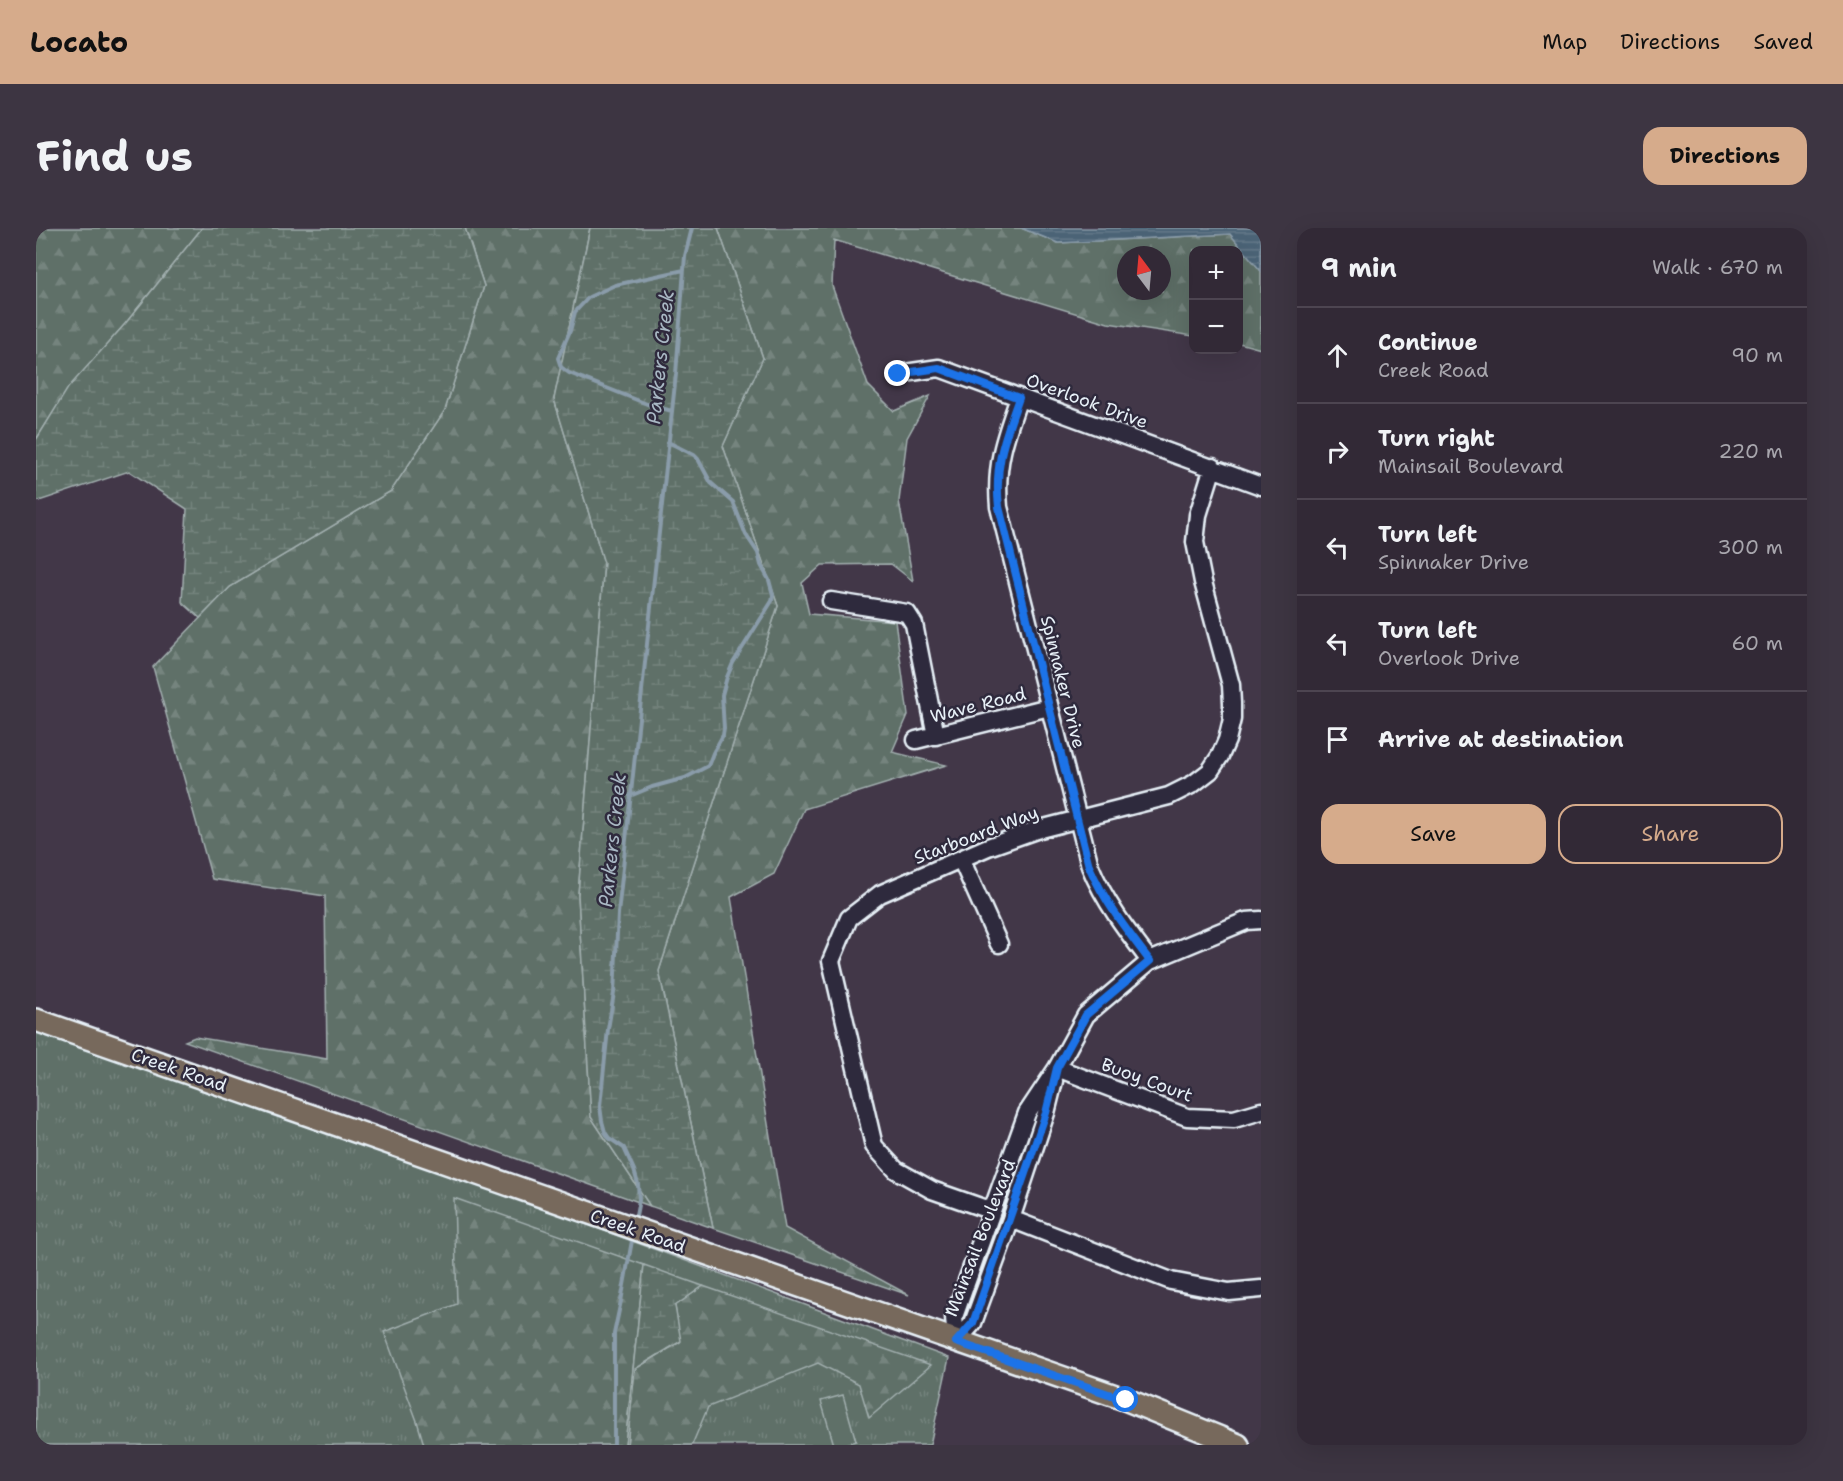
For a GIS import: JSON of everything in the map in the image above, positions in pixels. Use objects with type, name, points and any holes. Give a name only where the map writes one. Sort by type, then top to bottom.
[{"type":"main road","name":"Creek Road","points":[[36,1020],[1126,1400],[1238,1445]]},
{"type":"street","name":"Overlook Drive","points":[[898,374],[939,368],[1261,486]]},
{"type":"street","name":"Spinnaker Drive","points":[[1019,398],[1001,450],[997,485],[999,507],[1089,866],[1096,883],[1125,929],[1150,961]]},
{"type":"street","name":"Starboard Way","points":[[992,1211],[932,1190],[896,1170],[874,1146],[831,961],[849,918],[880,894],[960,858],[1036,830],[1169,796],[1193,784],[1210,771],[1227,740],[1232,719],[1231,685],[1203,582],[1195,542],[1198,515],[1214,467]]},
{"type":"street","points":[[831,601],[907,613],[914,624],[936,736]]},
{"type":"street","name":"Wave Road","points":[[916,740],[1049,707]]},
{"type":"street","points":[[960,858],[999,944]]},
{"type":"street","name":"Mainsail Boulevard","points":[[956,1342],[954,1317],[1027,1113],[1057,1068],[1086,1015],[1150,961],[1246,921],[1261,920]]},
{"type":"street","name":"Mainsail Boulevard","points":[[956,1342],[973,1323],[1046,1113],[1057,1068]]},
{"type":"street","name":"Buoy Court","points":[[1057,1068],[1187,1117],[1234,1119],[1261,1111]]},
{"type":"street","points":[[1011,1219],[1171,1281],[1229,1292],[1261,1289]]},
{"type":"green space","points":[[36,228],[202,228],[125,324],[69,388],[36,440]]},
{"type":"green space","points":[[202,228],[465,228],[484,286],[445,410],[391,491],[230,587],[200,618],[182,602],[187,509],[129,471],[36,502],[36,440],[68,388],[125,324]]},
{"type":"green space","points":[[465,228],[590,228],[554,399],[604,563],[578,895],[591,1117],[650,1206],[185,1041],[195,1037],[327,1059],[325,896],[212,879],[153,667],[230,587],[391,491],[445,410],[484,286]]},
{"type":"green space","points":[[590,228],[718,228],[763,358],[723,446],[778,606],[659,971],[713,1228],[650,1206],[591,1117],[578,895],[604,563],[554,399]]},
{"type":"green space","points":[[718,228],[1021,228],[1058,243],[1230,234],[1240,246],[1189,246],[1189,335],[1108,323],[834,240],[832,286],[868,385],[894,411],[930,396],[907,438],[899,501],[913,581],[891,564],[822,565],[802,583],[809,614],[895,621],[908,715],[892,752],[946,765],[804,809],[774,874],[731,897],[785,1228],[909,1295],[713,1228],[659,971],[778,606],[723,446],[763,358]]},
{"type":"green space","points":[[1243,250],[1261,271],[1261,349],[1243,344]]},
{"type":"green space","points":[[36,1021],[949,1358],[930,1445],[36,1445]]},
{"type":"green space","points":[[454,1198],[644,1265],[625,1445],[424,1445],[384,1332],[457,1304]]},
{"type":"green space","points":[[644,1265],[703,1286],[675,1306],[681,1341],[635,1369],[627,1445],[625,1445]]},
{"type":"green space","points":[[703,1286],[931,1365],[869,1418],[859,1384],[818,1363],[708,1407],[692,1445],[627,1445],[635,1369],[680,1342],[675,1306]]},
{"type":"green space","points":[[843,1395],[856,1441],[834,1445],[821,1401]]},
{"type":"water","points":[[1021,228],[1261,228],[1261,271],[1243,250],[1243,246],[1240,246],[1230,234],[1058,243]]},
{"type":"waterway","name":"Parkers Creek","points":[[635,1221],[639,1200],[634,1170],[624,1148],[609,1138],[605,1132],[600,1106],[614,993],[618,914],[676,374],[685,256],[692,228]]},
{"type":"waterway","points":[[672,411],[647,404],[569,373],[561,367],[558,358],[570,331],[575,312],[589,297],[615,285],[684,270]]},
{"type":"waterway","points":[[630,796],[685,778],[708,766],[723,735],[722,695],[727,677],[733,663],[772,601],[773,595],[758,553],[746,535],[733,502],[711,483],[694,455],[668,442]]},
{"type":"waterway","name":"Parkers Creek","points":[[614,1445],[614,1334],[633,1235]]},
{"type":"route","points":[[898,374],[939,368],[1019,398],[1001,450],[997,485],[999,507],[1089,866],[1096,883],[1125,929],[1150,961],[1086,1015],[1057,1068],[1046,1113],[973,1323],[956,1342],[1126,1400]]}]
